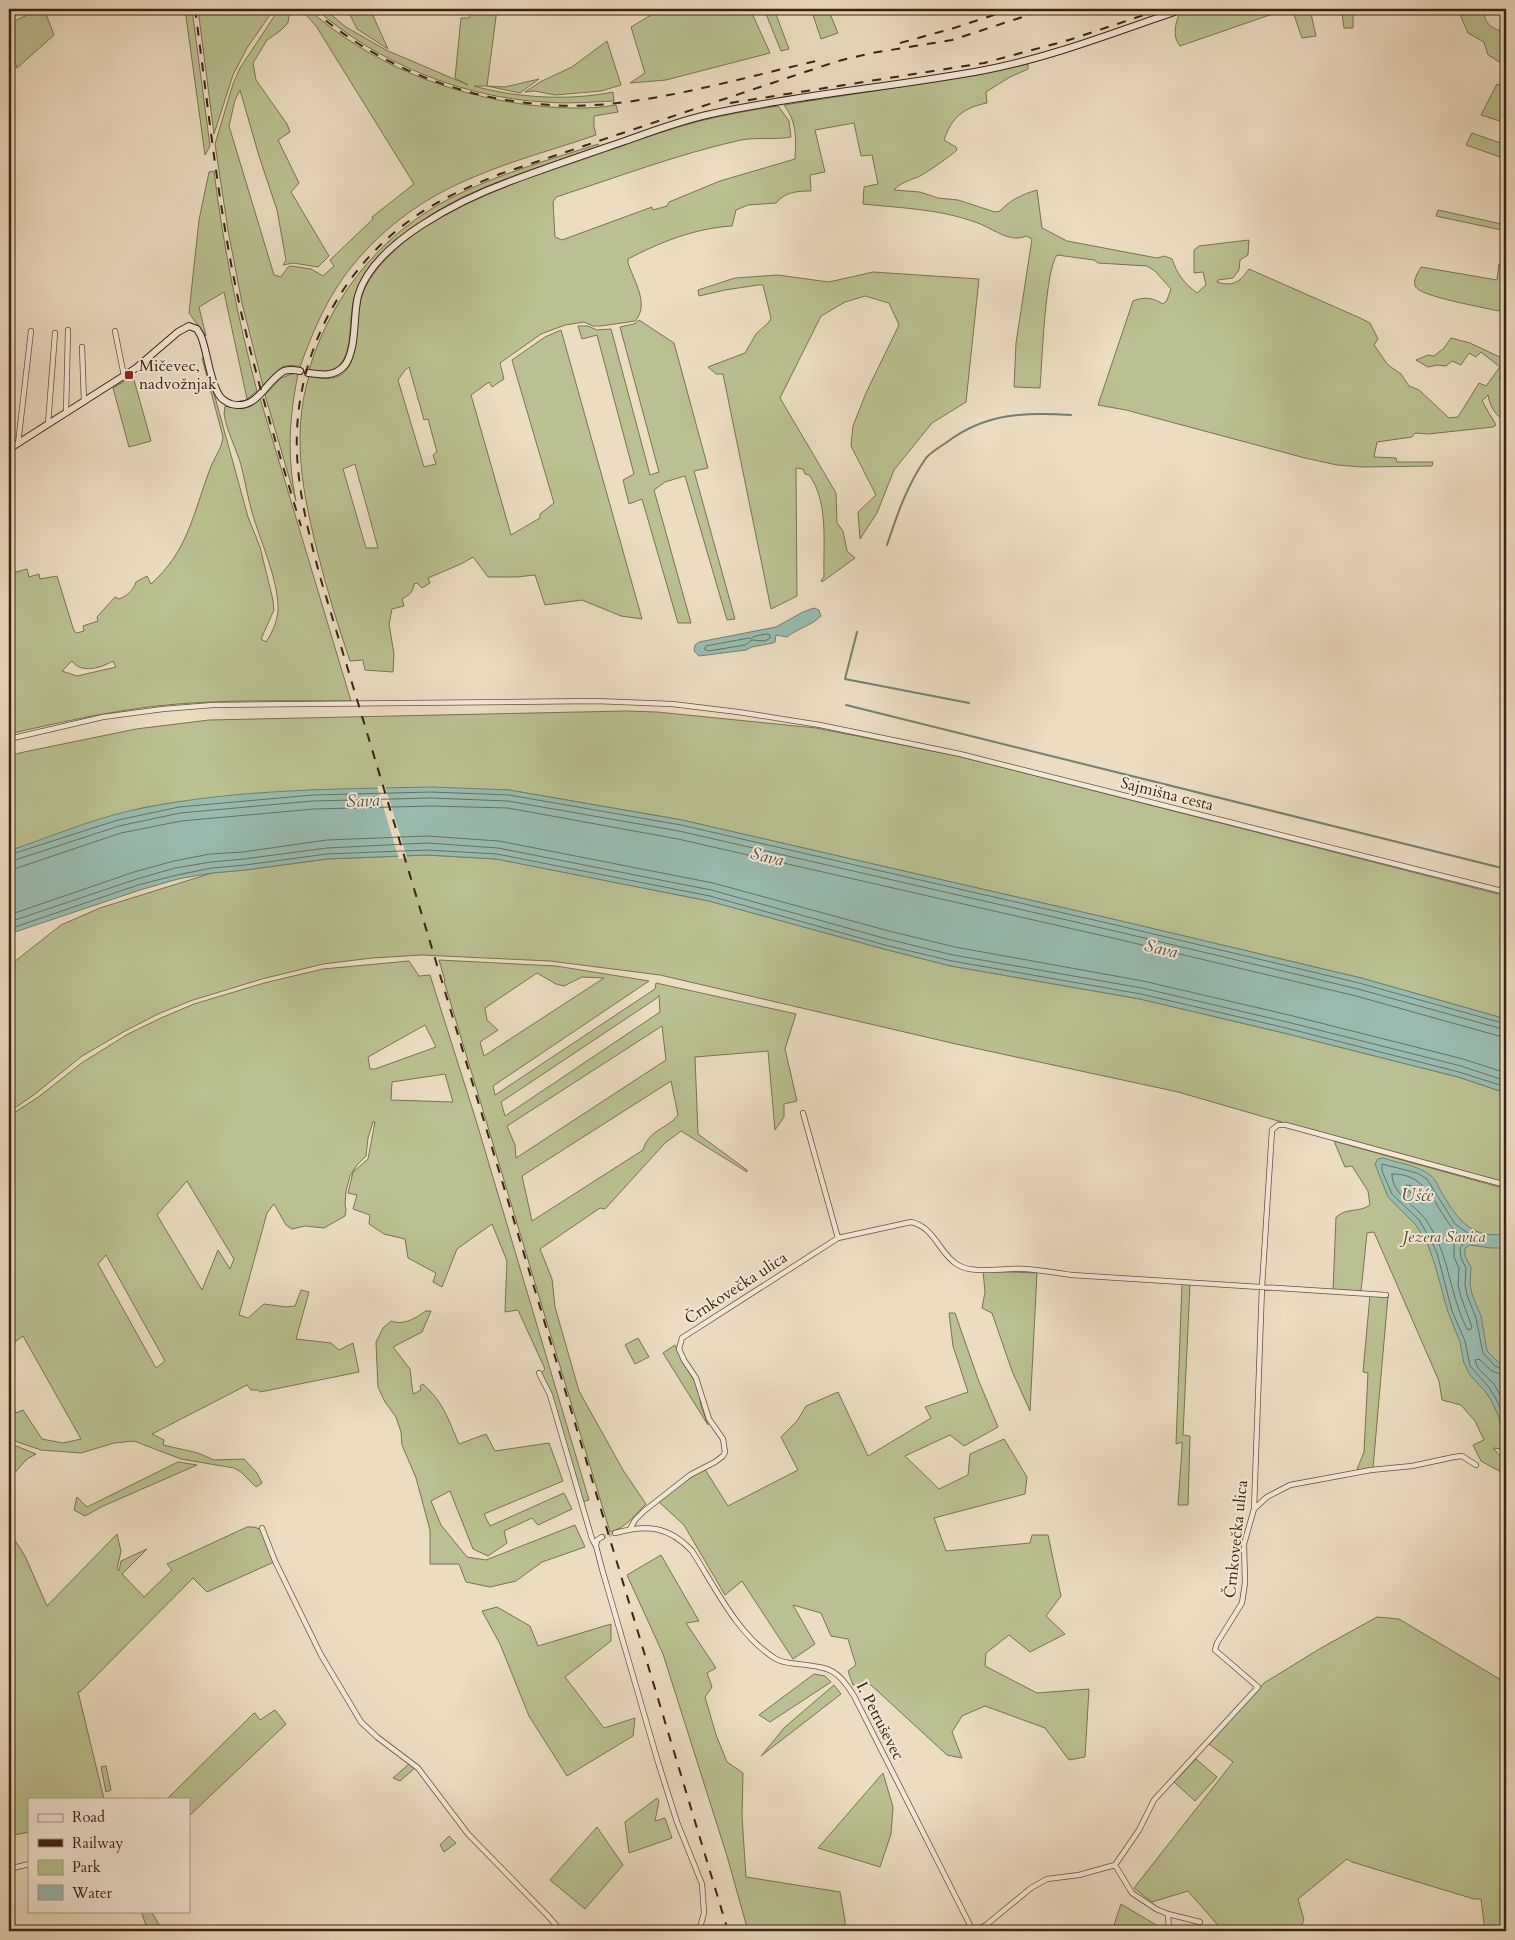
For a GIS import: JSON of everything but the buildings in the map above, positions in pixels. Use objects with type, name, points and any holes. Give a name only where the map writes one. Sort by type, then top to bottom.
[{"type":"main road","points":[[308,373],[332,374],[339,371],[346,364],[351,350],[360,291],[368,275],[384,256],[406,236],[434,216],[493,187],[697,117],[1001,66],[1087,42],[1182,9]]},
{"type":"main road","points":[[9,449],[124,376],[151,356],[178,332],[187,327],[194,327],[201,336],[216,389],[221,399],[230,403],[241,405],[257,398],[283,372],[291,370],[300,371]]},
{"type":"street","points":[[66,413],[68,330]]},
{"type":"street","points":[[18,444],[31,331]]},
{"type":"street","points":[[115,331],[124,376]]},
{"type":"street","points":[[48,424],[55,333]]},
{"type":"street","points":[[82,346],[84,402]]},
{"type":"street","name":"Sajmišna cesta","points":[[9,739],[103,718],[163,709],[213,705],[613,702],[700,707],[820,725],[960,754],[1506,892]]},
{"type":"street","points":[[803,1113],[838,1238]]},
{"type":"street","name":"Črnkovečka ulica","points":[[1115,1865],[1138,1830],[1154,1800],[1258,1686],[1215,1650],[1217,1643],[1242,1603],[1245,1582],[1244,1544],[1254,1509],[1262,1287],[1271,1134],[1275,1127],[1282,1124],[1506,1185]]},
{"type":"street","name":"Črnkovečka ulica","points":[[630,1529],[644,1510],[690,1475],[715,1462],[725,1452],[723,1439],[709,1419],[696,1378],[679,1349],[682,1338],[838,1238],[911,1222],[928,1230],[952,1261],[969,1269],[1026,1268],[1072,1275],[1386,1296]]},
{"type":"street","points":[[539,1373],[550,1396],[677,1822],[702,1884],[704,1913],[699,1931]]},
{"type":"street","points":[[1254,1509],[1267,1497],[1290,1485],[1371,1470],[1412,1466],[1462,1456],[1476,1465]]},
{"type":"street","points":[[262,1528],[275,1561],[321,1655],[362,1722],[376,1737],[418,1768],[468,1834],[561,1931]]},
{"type":"street","name":"I. Petruševec","points":[[615,1533],[630,1529],[648,1528],[661,1530],[685,1544],[692,1551],[737,1621],[756,1642],[776,1659],[787,1663],[833,1670],[844,1678],[974,1931]]},
{"type":"street","points":[[596,1546],[597,1540],[602,1537]]},
{"type":"street","points":[[9,1869],[28,1864]]},
{"type":"street","points":[[974,1931],[986,1925],[1032,1888],[1047,1879],[1079,1875],[1115,1865],[1132,1893],[1168,1914],[1200,1922]]},
{"type":"street","points":[[1168,1914],[1169,1931]]},
{"type":"street","points":[[55,1931],[67,1929]]},
{"type":"green space","points":[[9,9],[14,21],[32,13],[31,9],[44,9],[54,35],[17,68],[9,45]]},
{"type":"green space","points":[[185,9],[192,9],[210,146],[205,155]]},
{"type":"green space","points":[[198,9],[274,9],[247,48],[233,75],[214,134]]},
{"type":"green space","points":[[279,9],[290,9],[288,23],[267,40],[253,63],[256,80],[287,124],[290,132],[278,140],[299,183],[291,192],[329,256],[318,267],[293,263],[283,265],[286,260],[277,210],[240,90],[235,100],[229,126],[274,275],[281,277],[288,267],[291,266],[311,269],[323,276],[334,266],[330,260],[373,219],[372,217],[414,184],[316,26],[301,9],[308,9],[357,46],[384,61],[411,74],[439,84],[498,100],[529,105],[595,108],[616,105],[618,112],[594,116],[596,135],[519,160],[455,185],[401,218],[370,246],[343,278],[318,321],[300,367],[288,366],[279,369],[263,386],[242,303],[228,230],[215,144],[233,84],[240,68]]},
{"type":"green space","points":[[316,9],[324,9],[346,27],[386,50],[468,85],[455,78],[461,18],[469,18],[473,9],[497,9],[487,86],[474,86],[525,96],[543,97],[579,97],[613,92],[614,101],[562,103],[514,99],[453,85],[394,61],[366,46]]},
{"type":"green space","points":[[347,9],[370,9],[388,49],[357,29]]},
{"type":"green space","points":[[661,9],[750,9],[770,53],[666,80],[630,83],[645,73],[631,27]]},
{"type":"green space","points":[[764,9],[774,9],[789,49],[781,51]]},
{"type":"green space","points":[[811,9],[828,9],[838,33],[821,39]]},
{"type":"green space","points":[[1189,9],[1287,9],[1180,46],[1175,34],[1176,24],[1181,12]]},
{"type":"green space","points":[[1292,9],[1310,9],[1316,36],[1302,38]]},
{"type":"green space","points":[[1331,9],[1353,9],[1353,28],[1344,28],[1342,13],[1332,11]]},
{"type":"green space","points":[[1464,9],[1484,9],[1487,22],[1506,33],[1506,51],[1501,63],[1488,55],[1484,42],[1468,33],[1461,17]]},
{"type":"green space","points":[[607,41],[621,85],[601,91],[555,95],[535,91],[525,92],[540,82],[572,67]]},
{"type":"green space","points":[[1028,64],[1028,69],[1010,77],[986,92],[987,103],[965,111],[955,120],[944,140],[956,147],[957,150],[926,172],[894,190],[920,192],[938,198],[958,200],[995,212],[1000,211],[1017,198],[1037,190],[1042,228],[1067,241],[1157,258],[1165,256],[1172,259],[1182,278],[1197,293],[1206,285],[1203,272],[1194,273],[1194,250],[1199,246],[1249,240],[1248,255],[1240,260],[1239,270],[1233,278],[1218,280],[1217,282],[1232,284],[1239,280],[1249,269],[1370,323],[1378,339],[1374,345],[1388,365],[1401,374],[1409,386],[1419,390],[1449,418],[1458,417],[1479,383],[1486,386],[1500,367],[1481,352],[1476,357],[1469,353],[1461,365],[1452,361],[1446,366],[1428,367],[1416,360],[1428,355],[1434,356],[1444,348],[1451,338],[1470,343],[1506,360],[1506,369],[1499,377],[1503,383],[1503,394],[1506,395],[1506,421],[1494,410],[1488,395],[1482,401],[1496,425],[1493,427],[1428,434],[1415,433],[1412,437],[1377,442],[1374,457],[1396,458],[1397,462],[1433,462],[1432,466],[1362,467],[1337,465],[1305,458],[1126,410],[1098,405],[1133,301],[1149,298],[1163,304],[1167,300],[1171,289],[1155,271],[1147,266],[1098,263],[1094,260],[1057,255],[1053,264],[1047,298],[1040,388],[1014,387],[1016,343],[1032,239],[1026,236],[1014,238],[1000,234],[981,224],[948,214],[863,204],[864,187],[878,184],[872,155],[861,156],[854,123],[815,130],[825,172],[810,175],[811,191],[801,191],[783,196],[776,203],[748,205],[736,210],[732,226],[719,227],[678,237],[628,259],[641,300],[639,315],[635,321],[601,326],[593,326],[584,322],[565,325],[541,334],[500,363],[504,379],[492,387],[489,382],[471,395],[511,535],[540,518],[540,514],[554,503],[512,360],[545,337],[561,330],[642,619],[621,616],[582,600],[545,605],[535,575],[488,577],[473,557],[428,578],[430,583],[422,588],[417,583],[414,584],[413,590],[402,599],[404,606],[392,609],[389,624],[394,654],[393,672],[365,670],[363,660],[350,661],[325,581],[308,510],[301,465],[301,421],[309,376],[328,379],[341,375],[349,366],[354,354],[362,296],[376,270],[397,248],[429,222],[467,201],[664,131],[716,117],[778,106],[789,121],[791,137],[741,140],[671,159],[556,197],[553,202],[555,237],[562,240],[652,207],[653,210],[667,206],[669,202],[720,181],[795,159],[793,124],[784,105],[977,75]],"holes":[[[409,367],[424,420],[428,419],[437,452],[433,455],[436,464],[424,467],[398,380]],[[355,464],[378,548],[366,548],[343,469]]]},
{"type":"green space","points":[[539,79],[520,93],[487,86],[505,87]]},
{"type":"green space","points":[[1497,84],[1506,88],[1506,123],[1481,115]]},
{"type":"green space","points":[[1472,133],[1506,145],[1506,159],[1466,145]]},
{"type":"green space","points":[[598,144],[599,148],[482,188],[438,210],[418,224],[391,248],[365,275],[361,282],[354,299],[347,352],[342,361],[335,368],[324,371],[309,370],[319,341],[332,314],[348,289],[386,243],[409,224],[434,207],[478,185]]},
{"type":"green space","points":[[214,171],[232,282],[257,391],[247,399],[224,292],[199,307],[206,336],[189,313],[199,220],[209,172]]},
{"type":"green space","points":[[1438,210],[1506,225],[1506,231],[1436,216]]},
{"type":"green space","points":[[1499,264],[1506,265],[1507,297],[1502,308],[1498,311],[1440,298],[1419,290],[1415,286],[1415,278],[1421,267],[1497,280]]},
{"type":"green space","points":[[873,272],[979,279],[966,402],[932,423],[894,470],[877,513],[860,539],[858,512],[876,495],[851,446],[853,426],[866,393],[899,325],[889,303],[865,296],[845,302],[821,316],[780,398],[836,493],[837,523],[843,531],[847,551],[855,558],[822,582],[821,580],[824,577],[824,524],[820,497],[809,475],[805,474],[803,469],[796,468],[797,596],[771,609],[723,374],[716,374],[708,367],[745,353],[756,334],[771,318],[763,285],[725,290],[699,296],[698,290],[735,278],[778,275],[829,282]]},
{"type":"green space","points":[[639,320],[674,343],[708,468],[694,471],[735,619],[727,620],[685,476],[665,482],[654,490],[691,623],[678,623],[642,499],[629,504],[623,480],[634,474],[597,335],[582,339],[578,326],[588,326],[597,330],[611,329],[650,475],[659,472],[620,327],[634,324]]},
{"type":"green space","points":[[204,357],[248,517],[260,547],[273,600],[274,610],[261,639],[266,642],[272,631],[278,611],[278,601],[270,567],[251,510],[241,465],[224,414],[225,406],[244,407],[260,398],[351,701],[229,701],[156,706],[63,722],[9,734],[9,574],[27,569],[29,577],[39,574],[40,579],[57,576],[74,631],[77,633],[84,631],[83,626],[98,621],[97,617],[115,597],[119,599],[128,594],[136,582],[147,576],[151,584],[163,571],[173,558],[188,531],[223,437],[202,358]],"holes":[[[72,661],[86,669],[103,666],[113,661],[116,667],[77,676],[62,671]]]},
{"type":"green space","points":[[295,373],[298,374],[291,422],[290,453],[296,501],[265,395],[281,378]]},
{"type":"green space","points":[[133,376],[151,441],[129,447],[113,388]]},
{"type":"green space","points":[[626,711],[657,712],[816,728],[958,756],[1506,896],[1506,1019],[1361,978],[682,820],[509,790],[313,790],[178,802],[142,808],[9,851],[9,756],[24,752],[136,729],[209,720]]},
{"type":"green space","points":[[427,855],[497,859],[709,901],[951,966],[1140,999],[1458,1077],[1506,1093],[1506,1183],[1368,1147],[1178,1092],[956,1044],[660,975],[550,961],[422,955],[372,958],[323,964],[262,979],[193,1000],[158,1014],[125,1031],[82,1056],[35,1094],[9,1112],[9,966],[61,925],[100,908],[212,873],[327,859]]},
{"type":"green space","points":[[439,960],[556,966],[649,981],[493,1086],[495,1095],[655,989],[656,983],[796,1014],[785,1049],[797,1101],[784,1104],[784,1117],[775,1130],[768,1051],[695,1057],[698,1134],[747,1170],[747,1172],[681,1131],[665,1143],[605,1209],[600,1208],[540,1249],[552,1279],[555,1307],[579,1391],[623,1470],[646,1504],[626,1524],[610,1532],[444,981]],"holes":[[[537,973],[556,984],[564,986],[582,977],[604,978],[484,1056],[480,1042],[498,1030],[487,1020],[485,1008]],[[659,995],[660,1012],[505,1116],[501,1102]],[[662,1026],[666,1060],[516,1158],[515,1145],[507,1126]],[[671,1081],[678,1115],[649,1138],[643,1150],[532,1221],[522,1176]]]},
{"type":"green space","points":[[409,961],[419,976],[430,975],[475,1117],[589,1500],[582,1502],[541,1373],[545,1369],[518,1310],[505,1312],[507,1261],[492,1224],[457,1249],[442,1287],[433,1282],[436,1273],[408,1258],[405,1239],[384,1234],[369,1224],[370,1215],[353,1209],[357,1195],[348,1193],[353,1172],[368,1159],[375,1122],[373,1122],[368,1138],[366,1156],[357,1165],[350,1176],[346,1191],[345,1216],[324,1228],[305,1226],[292,1229],[286,1225],[274,1204],[267,1213],[239,1315],[248,1318],[264,1304],[286,1307],[295,1306],[301,1290],[309,1292],[296,1339],[331,1343],[339,1350],[353,1343],[359,1372],[260,1392],[258,1390],[251,1390],[247,1385],[152,1434],[164,1440],[163,1445],[198,1453],[214,1460],[244,1459],[257,1473],[262,1483],[256,1487],[241,1472],[234,1468],[181,1459],[134,1441],[114,1443],[81,1453],[41,1450],[9,1439],[9,1402],[16,1413],[23,1410],[42,1439],[63,1443],[81,1439],[23,1336],[9,1346],[9,1116],[37,1098],[83,1062],[128,1034],[161,1018],[194,1004],[264,983],[323,969]],"holes":[[[425,1025],[436,1047],[375,1069],[370,1069],[368,1057]],[[445,1074],[453,1102],[391,1100],[392,1082]],[[187,1181],[234,1259],[230,1269],[218,1250],[202,1290],[157,1215]],[[106,1255],[165,1361],[156,1368],[98,1264]]]},
{"type":"green space","name":"Jezera Savica","points":[[1334,1141],[1506,1189],[1506,1455],[1501,1449],[1493,1448],[1506,1462],[1506,1485],[1501,1472],[1481,1461],[1473,1445],[1484,1440],[1475,1421],[1461,1405],[1442,1400],[1439,1381],[1374,1232],[1367,1233],[1361,1291],[1333,1290],[1336,1217],[1345,1212],[1362,1209],[1370,1205],[1368,1191],[1352,1166],[1345,1167]]},
{"type":"green space","points":[[983,1271],[1037,1273],[1030,1411],[1012,1371],[992,1313],[982,1308],[985,1292]]},
{"type":"green space","points":[[1182,1284],[1190,1284],[1183,1435],[1190,1436],[1188,1505],[1178,1505],[1182,1442],[1176,1444]]},
{"type":"green space","points":[[1370,1295],[1388,1296],[1373,1468],[1356,1472],[1364,1452],[1368,1373],[1363,1372]]},
{"type":"green space","points":[[426,1311],[431,1311],[422,1332],[393,1347],[410,1369],[413,1394],[421,1390],[420,1386],[423,1384],[430,1391],[445,1412],[459,1444],[486,1434],[495,1451],[549,1443],[563,1481],[484,1514],[490,1526],[564,1493],[572,1509],[538,1525],[532,1518],[504,1531],[507,1543],[488,1556],[473,1549],[450,1491],[431,1501],[441,1525],[467,1557],[486,1560],[575,1525],[585,1547],[542,1562],[516,1581],[490,1587],[466,1582],[459,1564],[430,1564],[430,1530],[416,1478],[402,1445],[401,1432],[396,1417],[385,1402],[378,1387],[376,1342],[383,1328],[391,1321],[405,1322],[414,1319]]},
{"type":"green space","points":[[949,1313],[955,1313],[978,1379],[998,1427],[964,1446],[950,1435],[905,1456],[939,1489],[968,1475],[970,1454],[1004,1439],[1027,1477],[1025,1494],[934,1518],[946,1551],[1030,1543],[1032,1535],[1048,1535],[1061,1596],[1046,1616],[1065,1634],[1030,1652],[1009,1635],[986,1653],[985,1666],[1037,1693],[1089,1689],[1085,1757],[1069,1760],[1045,1728],[985,1706],[962,1716],[952,1732],[962,1758],[947,1755],[871,1685],[853,1685],[848,1671],[856,1665],[848,1639],[831,1636],[821,1613],[793,1605],[815,1644],[793,1659],[742,1581],[725,1595],[684,1525],[658,1501],[704,1468],[728,1506],[798,1470],[781,1437],[797,1421],[806,1406],[838,1392],[868,1456],[931,1418],[925,1407],[968,1392],[953,1346]]},
{"type":"green space","points":[[638,1338],[649,1357],[635,1364],[625,1345]]},
{"type":"green space","points":[[675,1345],[698,1387],[701,1406],[708,1425],[663,1353]]},
{"type":"green space","points":[[9,1443],[36,1454],[27,1459],[9,1479]]},
{"type":"green space","points":[[178,1462],[197,1465],[101,1507],[85,1516],[74,1510],[77,1497],[87,1507]]},
{"type":"green space","points":[[247,1527],[260,1529],[274,1562],[207,1592],[193,1578],[78,1692],[104,1798],[28,1798],[28,1832],[9,1836],[9,1531],[25,1556],[47,1606],[117,1534],[121,1551],[117,1569],[119,1571],[121,1561],[147,1549],[122,1574],[144,1597],[172,1570],[167,1564]]},
{"type":"green space","points":[[661,1555],[699,1621],[686,1623],[716,1668],[707,1673],[712,1687],[705,1697],[716,1735],[727,1762],[743,1773],[742,1816],[746,1877],[840,1892],[845,1931],[748,1931],[727,1856],[663,1654],[627,1575]]},
{"type":"green space","points":[[497,1607],[530,1626],[538,1646],[611,1624],[611,1641],[565,1677],[604,1728],[635,1718],[633,1736],[567,1776],[529,1716],[500,1644],[482,1611]]},
{"type":"green space","points":[[1377,1617],[1399,1619],[1506,1683],[1506,1931],[1485,1931],[1481,1899],[1474,1899],[1347,1859],[1298,1899],[1304,1920],[1299,1931],[1223,1931],[1188,1891],[1152,1902],[1134,1888],[1233,1762],[1209,1744],[1264,1683]]},
{"type":"green space","points":[[814,1674],[825,1676],[831,1682],[770,1722],[759,1715]]},
{"type":"green space","points":[[834,1685],[841,1694],[761,1756],[785,1727]]},
{"type":"green space","points":[[275,1710],[286,1724],[190,1815],[190,1798],[168,1798],[253,1714],[255,1713],[260,1720]]},
{"type":"green space","points":[[1196,1759],[1217,1777],[1195,1801],[1174,1782]]},
{"type":"green space","points":[[410,1763],[415,1768],[400,1781],[393,1778]]},
{"type":"green space","points":[[106,1766],[111,1790],[106,1792],[101,1767]]},
{"type":"green space","points":[[883,1773],[893,1807],[891,1834],[880,1867],[818,1848]]},
{"type":"green space","points":[[657,1798],[659,1801],[655,1821],[665,1818],[672,1838],[629,1853],[625,1822]]},
{"type":"green space","points":[[597,1827],[623,1865],[585,1909],[550,1880]]},
{"type":"green space","points":[[449,1836],[456,1843],[444,1852],[440,1845]]},
{"type":"green space","points":[[1121,1904],[1163,1929],[1163,1931],[1112,1931]]},
{"type":"green space","points":[[141,1912],[152,1912],[163,1931],[148,1931]]},
{"type":"water","points":[[814,608],[819,610],[821,616],[787,637],[776,635],[775,642],[773,643],[746,650],[699,656],[694,651],[695,645],[699,642],[776,627]]},
{"type":"water","name":"Sava","points":[[432,787],[509,790],[682,820],[1361,978],[1506,1019],[1506,1093],[1458,1077],[1140,999],[951,966],[709,901],[496,859],[427,855],[327,859],[212,873],[178,879],[140,890],[9,934],[9,851],[81,825],[143,808],[215,797],[287,791]]},
{"type":"water","name":"Ušće","points":[[1383,1158],[1413,1167],[1430,1175],[1455,1213],[1475,1231],[1494,1235],[1506,1234],[1506,1248],[1470,1245],[1465,1248],[1465,1256],[1471,1267],[1470,1284],[1481,1316],[1487,1351],[1498,1362],[1506,1366],[1506,1447],[1499,1417],[1491,1400],[1470,1375],[1464,1363],[1460,1342],[1448,1312],[1427,1242],[1415,1224],[1388,1197],[1375,1164],[1378,1159]]},
{"type":"pier","points":[[377,786],[385,786],[407,858],[399,859]]},
{"type":"waterway","points":[[887,545],[908,489],[919,468],[930,454],[962,432],[991,420],[1021,415],[1071,415]]},
{"type":"waterway","points":[[857,632],[845,679],[969,703]]},
{"type":"waterway","points":[[846,705],[1506,869]]},
{"type":"tunnel","points":[[602,1537],[615,1533]]},
{"type":"railway","points":[[195,9],[217,175],[233,274],[255,370],[301,526]]},
{"type":"railway","points":[[312,9],[344,34],[379,56],[416,74],[455,88],[495,98],[536,104],[577,106],[618,103],[694,90],[821,60]]},
{"type":"railway","points":[[900,43],[1012,9]]},
{"type":"railway","points":[[728,1931],[321,580],[306,518],[298,470],[298,420],[303,387],[311,355],[324,324],[340,294],[360,267],[383,243],[409,221],[453,194],[500,174],[838,61],[872,53],[952,40],[1047,9]]},
{"type":"railway","points":[[730,103],[984,63],[1069,40],[1162,9]]},
{"type":"place","name":"Mičevec, nadvožnjak","points":[[129,375]]}]
